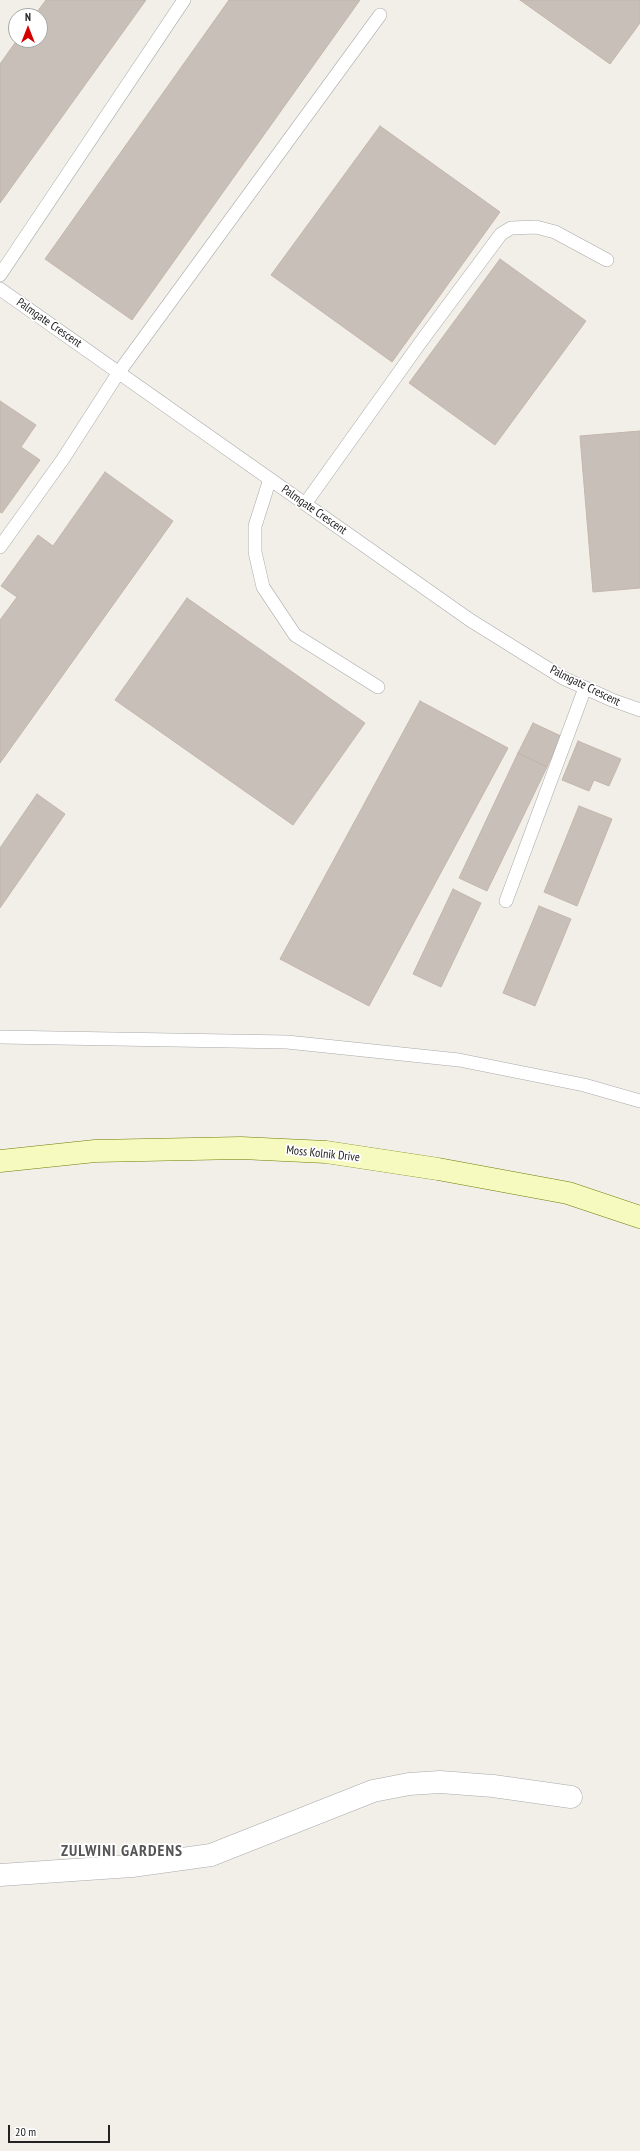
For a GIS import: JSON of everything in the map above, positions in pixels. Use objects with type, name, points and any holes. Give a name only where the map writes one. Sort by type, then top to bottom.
[{"type":"main road","name":"Moss Kolnik Drive","points":[[0,1161],[95,1151],[241,1148],[326,1152],[438,1169],[568,1193],[640,1217]]},
{"type":"street","points":[[0,1875],[132,1866],[211,1855],[373,1791],[409,1784],[440,1782],[493,1786],[571,1797]]},
{"type":"lane","points":[[0,275],[184,0]]},
{"type":"lane","points":[[0,547],[63,459],[119,372],[380,15]]},
{"type":"lane","points":[[306,504],[424,337],[501,234],[511,228],[536,226],[555,232],[607,260]]},
{"type":"lane","name":"Palmgate Crescent","points":[[0,289],[470,620],[563,678],[640,710]]},
{"type":"lane","points":[[270,479],[255,526],[255,552],[263,587],[295,635],[378,687]]},
{"type":"lane","points":[[506,901],[584,688]]},
{"type":"lane","points":[[0,1037],[287,1042],[459,1060],[584,1085],[640,1101]]},
{"type":"building","points":[[46,0],[146,0],[0,203],[0,64],[11,48],[48,48],[48,8],[40,8]]},
{"type":"building","points":[[229,0],[360,0],[132,320],[45,259]]},
{"type":"building","points":[[520,0],[640,0],[640,23],[610,64]]},
{"type":"building","points":[[380,126],[500,212],[392,362],[271,275]]},
{"type":"building","points":[[500,259],[586,321],[495,445],[409,383]]},
{"type":"building","points":[[0,401],[36,425],[21,447],[40,460],[2,513],[0,512]]},
{"type":"building","points":[[640,431],[640,588],[593,592],[580,436]]},
{"type":"building","points":[[105,472],[173,521],[0,763],[0,620],[17,597],[1,586],[38,535],[53,546]]},
{"type":"building","points":[[187,598],[365,723],[293,825],[115,700]]},
{"type":"building","points":[[420,701],[508,748],[369,1006],[280,959]]},
{"type":"building","points":[[533,723],[561,736],[547,767],[518,753]]},
{"type":"building","points":[[578,741],[621,759],[609,786],[594,780],[589,791],[562,780]]},
{"type":"building","points":[[518,753],[547,767],[487,891],[459,878]]},
{"type":"building","points":[[37,794],[65,814],[0,908],[0,848]]},
{"type":"building","points":[[579,806],[612,819],[577,906],[544,892]]},
{"type":"building","points":[[453,889],[481,903],[441,987],[413,974]]},
{"type":"building","points":[[539,906],[571,919],[535,1006],[503,993]]},
{"type":"district","name":"ZULWINI GARDENS","points":[[122,1851]]}]
